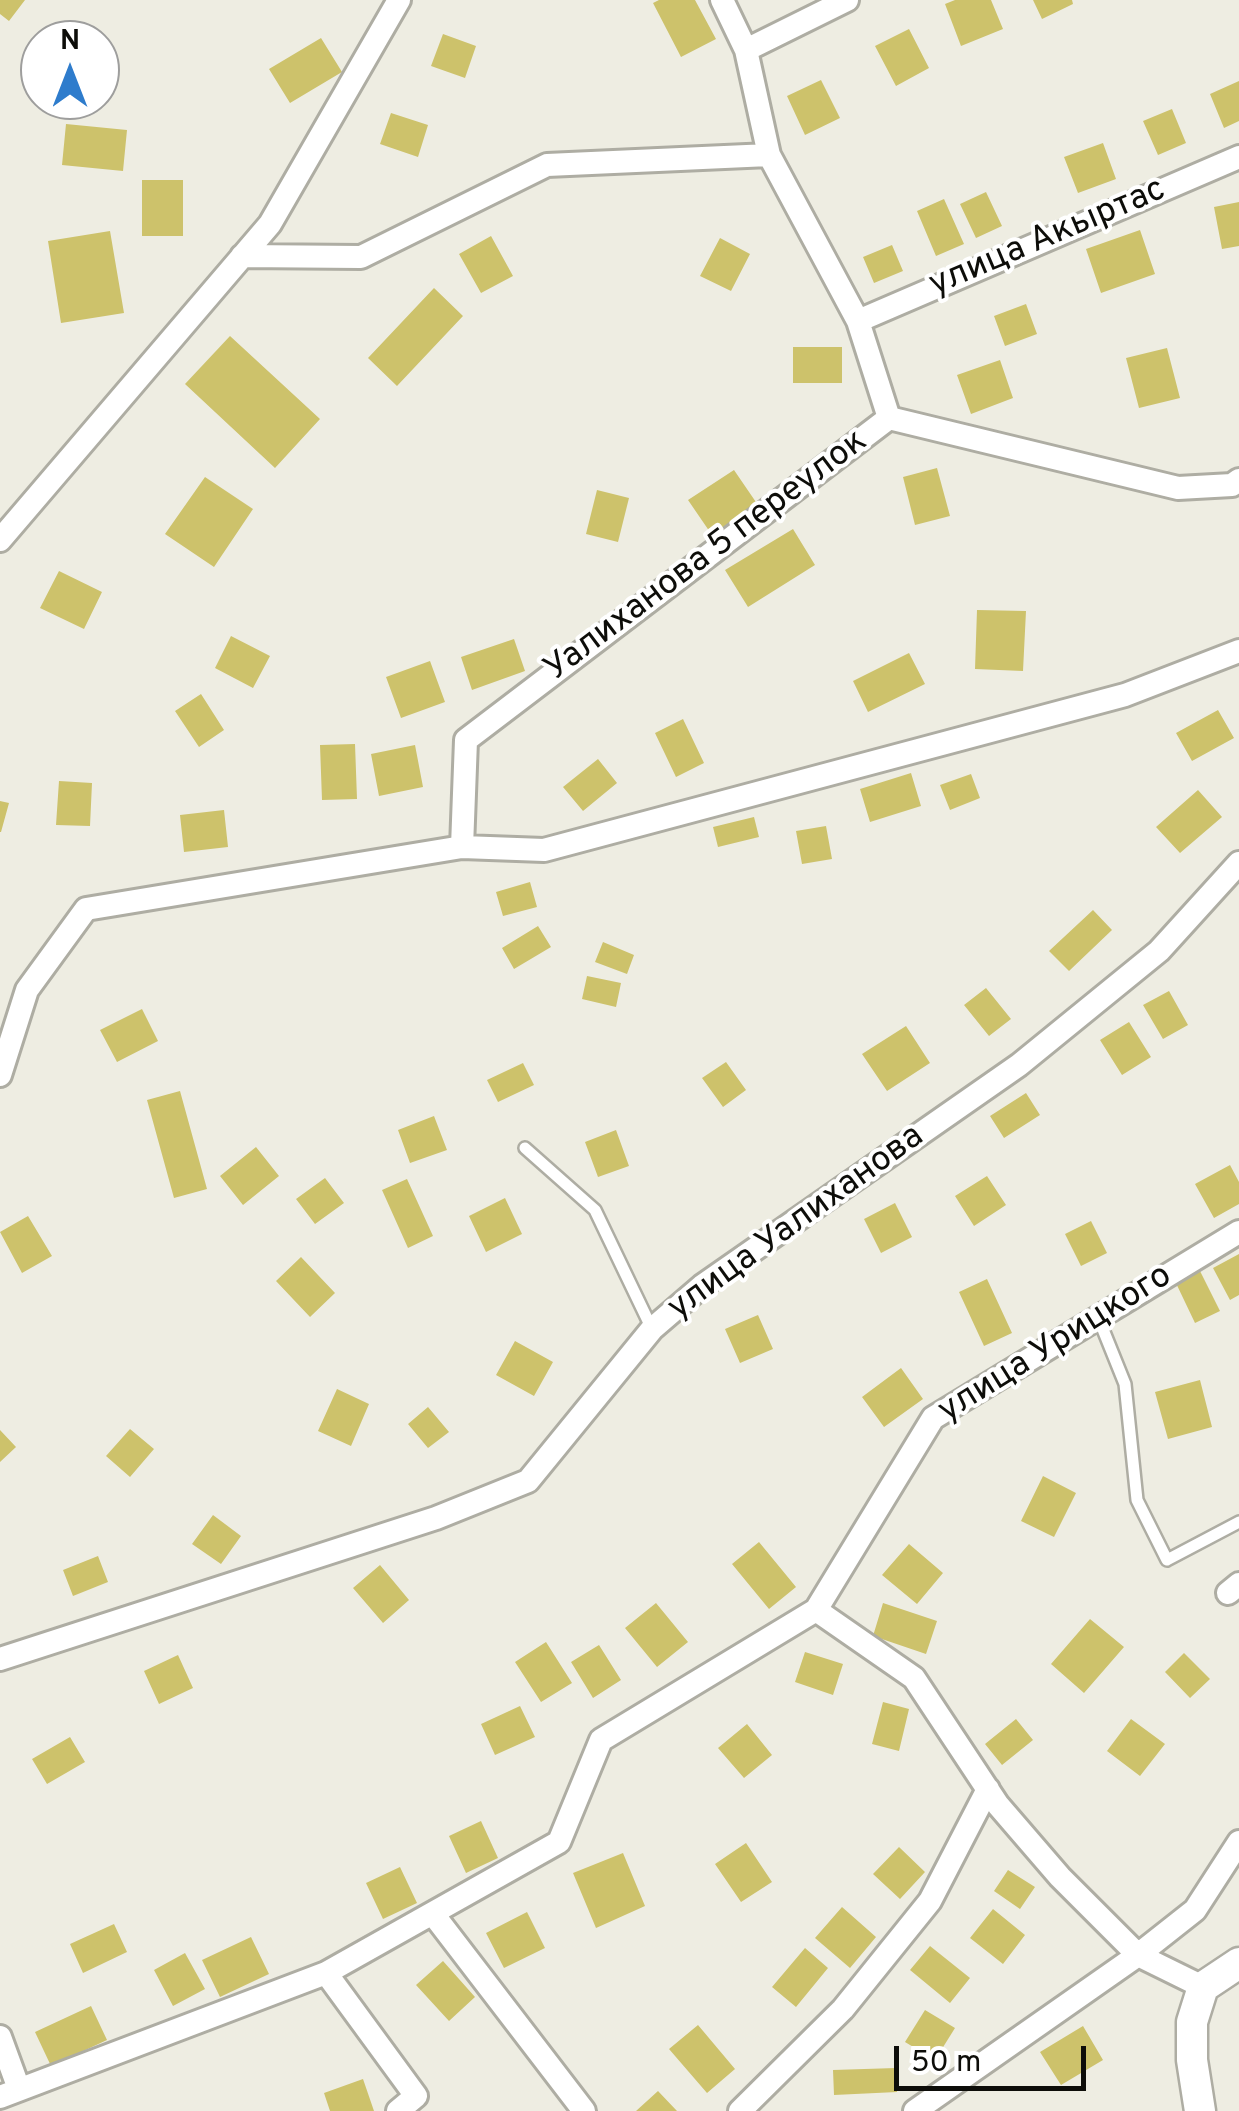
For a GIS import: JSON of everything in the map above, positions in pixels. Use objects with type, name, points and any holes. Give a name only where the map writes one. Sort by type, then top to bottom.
[{"type":"street","points":[[0,540],[270,224],[399,0]]},
{"type":"street","points":[[722,0],[746,50],[769,155],[858,321],[889,418]]},
{"type":"street","points":[[746,50],[847,0]]},
{"type":"street","points":[[242,256],[361,257],[547,166],[769,155]]},
{"type":"street","name":"улица Акыртас","points":[[858,321],[1239,156]]},
{"type":"street","name":"Уалиханова 5 переулок","points":[[462,847],[466,740],[889,418],[1178,488],[1237,488]]},
{"type":"street","points":[[0,1075],[26,990],[86,909],[462,847],[544,850],[1124,695],[1239,651]]},
{"type":"street","name":"улица Уалиханова","points":[[0,1659],[436,1518],[528,1481],[652,1329],[702,1286],[1019,1065],[1159,951],[1239,864]]},
{"type":"street","name":"улица Урицкого","points":[[10,2093],[326,1972],[559,1842],[601,1740],[816,1610],[933,1418],[1239,1232]]},
{"type":"street","points":[[816,1610],[914,1678],[988,1789],[1060,1877],[1138,1955],[1203,1987]]},
{"type":"street","points":[[740,2111],[843,2009],[930,1901],[988,1789]]},
{"type":"street","points":[[915,2111],[1138,1955],[1194,1910],[1239,1842]]},
{"type":"street","points":[[433,1914],[584,2111]]},
{"type":"street","points":[[1200,2111],[1192,2060],[1192,2022],[1203,1987],[1239,1962]]},
{"type":"street","points":[[326,1972],[416,2096],[398,2111]]},
{"type":"street","points":[[0,2038],[10,2093]]},
{"type":"lane","points":[[524,1148],[595,1210],[652,1329]]},
{"type":"lane","points":[[1098,1317],[1126,1384],[1137,1500],[1167,1560],[1239,1522]]},
{"type":"building","points":[[0,0],[25,0],[9,21],[0,14]]},
{"type":"building","points":[[695,0],[716,39],[681,57],[653,3]]},
{"type":"building","points":[[955,0],[991,0],[1003,29],[961,46],[945,4]]},
{"type":"building","points":[[1033,0],[1072,0],[1073,4],[1042,19]]},
{"type":"building","points":[[909,29],[929,68],[896,86],[875,46]]},
{"type":"building","points":[[443,34],[476,46],[465,78],[431,66]]},
{"type":"building","points":[[321,38],[342,72],[290,103],[269,69]]},
{"type":"building","points":[[821,80],[840,118],[805,135],[787,96]]},
{"type":"building","points":[[1239,81],[1239,121],[1224,128],[1210,94]]},
{"type":"building","points":[[1172,109],[1186,143],[1158,155],[1143,121]]},
{"type":"building","points":[[391,113],[428,125],[418,157],[380,144]]},
{"type":"building","points":[[66,124],[127,130],[123,171],[62,165]]},
{"type":"building","points":[[1103,143],[1116,179],[1078,193],[1064,157]]},
{"type":"building","points":[[142,180],[183,180],[183,236],[142,236]]},
{"type":"building","points":[[986,192],[1002,226],[976,238],[960,204]]},
{"type":"building","points":[[944,199],[964,244],[936,256],[917,211]]},
{"type":"building","points":[[1239,202],[1239,246],[1222,249],[1214,207]]},
{"type":"building","points":[[1140,230],[1155,274],[1101,293],[1086,249]]},
{"type":"building","points":[[110,231],[124,313],[61,323],[48,241]]},
{"type":"building","points":[[491,236],[513,276],[481,293],[459,254]]},
{"type":"building","points":[[720,238],[750,254],[731,291],[700,276]]},
{"type":"building","points":[[892,245],[903,271],[874,283],[863,257]]},
{"type":"building","points":[[434,288],[463,316],[397,386],[368,358]]},
{"type":"building","points":[[1026,304],[1037,334],[1005,346],[994,316]]},
{"type":"building","points":[[230,336],[320,419],[275,468],[185,384]]},
{"type":"building","points":[[793,347],[842,347],[842,383],[793,383]]},
{"type":"building","points":[[1167,348],[1180,398],[1139,408],[1126,358]]},
{"type":"building","points":[[1000,360],[1013,398],[971,414],[957,375]]},
{"type":"building","points":[[937,468],[950,516],[915,525],[903,477]]},
{"type":"building","points":[[734,470],[760,508],[714,538],[688,500]]},
{"type":"building","points":[[205,477],[253,509],[214,567],[165,534]]},
{"type":"building","points":[[597,490],[629,498],[618,542],[586,534]]},
{"type":"building","points":[[793,529],[815,565],[748,607],[725,570]]},
{"type":"building","points":[[59,571],[102,592],[84,629],[40,608]]},
{"type":"building","points":[[977,610],[1026,611],[1023,671],[975,669]]},
{"type":"building","points":[[231,636],[270,656],[253,688],[215,668]]},
{"type":"building","points":[[514,639],[525,671],[472,690],[461,657]]},
{"type":"building","points":[[909,653],[925,684],[868,712],[853,681]]},
{"type":"building","points":[[430,661],[445,702],[401,718],[386,677]]},
{"type":"building","points":[[201,694],[224,730],[199,747],[175,711]]},
{"type":"building","points":[[1218,710],[1234,738],[1192,761],[1176,733]]},
{"type":"building","points":[[683,719],[704,763],[676,777],[655,733]]},
{"type":"building","points":[[355,744],[357,799],[322,800],[320,745]]},
{"type":"building","points":[[415,745],[423,787],[379,796],[371,754]]},
{"type":"building","points":[[598,759],[617,783],[583,811],[563,787]]},
{"type":"building","points":[[911,773],[921,806],[870,822],[860,789]]},
{"type":"building","points":[[971,774],[980,798],[950,810],[940,785]]},
{"type":"building","points":[[59,781],[92,783],[90,826],[56,825]]},
{"type":"building","points":[[1198,790],[1222,817],[1180,853],[1156,827]]},
{"type":"building","points":[[0,801],[9,803],[1,832],[0,832]]},
{"type":"building","points":[[224,810],[228,847],[184,852],[180,815]]},
{"type":"building","points":[[754,817],[759,837],[718,847],[713,827]]},
{"type":"building","points":[[826,826],[832,859],[802,864],[796,831]]},
{"type":"building","points":[[530,882],[537,907],[503,916],[496,892]]},
{"type":"building","points":[[1093,910],[1112,930],[1069,971],[1049,951]]},
{"type":"building","points":[[538,926],[551,947],[514,969],[502,948]]},
{"type":"building","points":[[603,942],[634,955],[627,974],[595,962]]},
{"type":"building","points":[[587,976],[621,983],[616,1007],[582,999]]},
{"type":"building","points":[[986,988],[1011,1019],[989,1036],[964,1005]]},
{"type":"building","points":[[1169,991],[1188,1025],[1163,1039],[1143,1005]]},
{"type":"building","points":[[142,1009],[158,1041],[117,1062],[100,1030]]},
{"type":"building","points":[[1129,1022],[1151,1057],[1122,1075],[1100,1040]]},
{"type":"building","points":[[906,1026],[930,1063],[887,1091],[862,1054]]},
{"type":"building","points":[[726,1062],[746,1090],[723,1107],[702,1078]]},
{"type":"building","points":[[523,1063],[534,1085],[498,1102],[487,1080]]},
{"type":"building","points":[[180,1091],[207,1189],[174,1198],[147,1100]]},
{"type":"building","points":[[1026,1093],[1040,1115],[1004,1138],[990,1116]]},
{"type":"building","points":[[434,1116],[447,1150],[410,1163],[398,1130]]},
{"type":"building","points":[[616,1130],[629,1166],[598,1177],[585,1142]]},
{"type":"building","points":[[256,1147],[279,1176],[243,1205],[220,1176]]},
{"type":"building","points":[[1230,1165],[1239,1182],[1239,1204],[1214,1218],[1195,1184]]},
{"type":"building","points":[[987,1176],[1006,1205],[974,1226],[955,1196]]},
{"type":"building","points":[[325,1178],[344,1203],[315,1224],[296,1199]]},
{"type":"building","points":[[407,1179],[433,1236],[408,1248],[382,1190]]},
{"type":"building","points":[[505,1198],[522,1234],[486,1252],[469,1216]]},
{"type":"building","points":[[895,1203],[912,1237],[881,1253],[864,1219]]},
{"type":"building","points":[[28,1216],[52,1256],[22,1273],[0,1232]]},
{"type":"building","points":[[1091,1221],[1107,1253],[1081,1266],[1065,1234]]},
{"type":"building","points":[[1239,1254],[1239,1295],[1230,1300],[1213,1268]]},
{"type":"building","points":[[301,1257],[335,1293],[310,1317],[276,1281]]},
{"type":"building","points":[[1198,1267],[1220,1311],[1195,1323],[1174,1279]]},
{"type":"building","points":[[987,1279],[1012,1333],[984,1346],[959,1292]]},
{"type":"building","points":[[758,1315],[773,1349],[740,1363],[725,1329]]},
{"type":"building","points":[[515,1341],[553,1362],[534,1396],[496,1375]]},
{"type":"building","points":[[901,1368],[923,1399],[884,1427],[862,1397]]},
{"type":"building","points":[[1200,1380],[1212,1427],[1168,1439],[1155,1392]]},
{"type":"building","points":[[337,1389],[369,1404],[351,1446],[318,1431]]},
{"type":"building","points":[[428,1407],[449,1432],[428,1448],[408,1424]]},
{"type":"building","points":[[130,1429],[154,1449],[130,1477],[106,1456]]},
{"type":"building","points":[[0,1430],[16,1447],[0,1462]]},
{"type":"building","points":[[1043,1476],[1076,1493],[1054,1537],[1021,1521]]},
{"type":"building","points":[[213,1515],[241,1536],[221,1564],[192,1544]]},
{"type":"building","points":[[759,1542],[796,1587],[769,1609],[732,1564]]},
{"type":"building","points":[[909,1544],[943,1573],[917,1604],[882,1575]]},
{"type":"building","points":[[98,1556],[108,1582],[73,1596],[63,1570]]},
{"type":"building","points":[[380,1565],[409,1600],[383,1623],[353,1588]]},
{"type":"building","points":[[656,1603],[688,1642],[657,1667],[625,1628]]},
{"type":"building","points":[[883,1603],[937,1621],[926,1654],[873,1636]]},
{"type":"building","points":[[1090,1619],[1124,1647],[1084,1693],[1051,1664]]},
{"type":"building","points":[[546,1642],[572,1683],[541,1702],[515,1662]]},
{"type":"building","points":[[599,1645],[621,1680],[593,1698],[571,1662]]},
{"type":"building","points":[[805,1652],[843,1664],[833,1695],[795,1682]]},
{"type":"building","points":[[1184,1653],[1210,1679],[1190,1698],[1165,1672]]},
{"type":"building","points":[[178,1655],[193,1688],[159,1704],[144,1671]]},
{"type":"building","points":[[883,1702],[909,1709],[899,1751],[872,1744]]},
{"type":"building","points":[[520,1706],[535,1737],[495,1755],[481,1724]]},
{"type":"building","points":[[1016,1719],[1033,1740],[1002,1765],[985,1744]]},
{"type":"building","points":[[1131,1719],[1165,1744],[1140,1776],[1107,1751]]},
{"type":"building","points":[[747,1724],[772,1755],[744,1778],[718,1748]]},
{"type":"building","points":[[70,1737],[85,1762],[47,1784],[32,1759]]},
{"type":"building","points":[[481,1821],[498,1858],[466,1873],[449,1836]]},
{"type":"building","points":[[746,1843],[772,1882],[741,1902],[715,1864]]},
{"type":"building","points":[[899,1847],[925,1872],[900,1899],[873,1874]]},
{"type":"building","points":[[623,1853],[645,1906],[596,1928],[573,1873]]},
{"type":"building","points":[[400,1867],[417,1903],[383,1919],[366,1883]]},
{"type":"building","points":[[1008,1870],[1035,1887],[1020,1909],[994,1891]]},
{"type":"building","points":[[842,1907],[876,1937],[850,1968],[815,1938]]},
{"type":"building","points":[[993,1909],[1025,1935],[1003,1964],[970,1938]]},
{"type":"building","points":[[527,1912],[545,1948],[504,1968],[486,1933]]},
{"type":"building","points":[[114,1924],[127,1952],[83,1973],[70,1944]]},
{"type":"building","points":[[251,1937],[269,1974],[220,1997],[202,1960]]},
{"type":"building","points":[[930,1946],[970,1978],[950,2003],[910,1970]]},
{"type":"building","points":[[805,1948],[828,1968],[796,2007],[772,1987]]},
{"type":"building","points":[[185,1953],[205,1989],[173,2006],[154,1970]]},
{"type":"building","points":[[443,1961],[475,1997],[449,2021],[416,1985]]},
{"type":"building","points":[[91,2006],[107,2040],[51,2066],[35,2032]]},
{"type":"building","points":[[925,2010],[955,2028],[935,2060],[905,2042]]},
{"type":"building","points":[[698,2025],[735,2069],[707,2093],[669,2049]]},
{"type":"building","points":[[1083,2026],[1103,2060],[1061,2085],[1040,2052]]},
{"type":"building","points":[[896,2068],[897,2092],[834,2095],[833,2070]]},
{"type":"building","points":[[363,2079],[374,2111],[330,2111],[324,2093]]},
{"type":"building","points":[[658,2091],[677,2111],[636,2111]]}]
